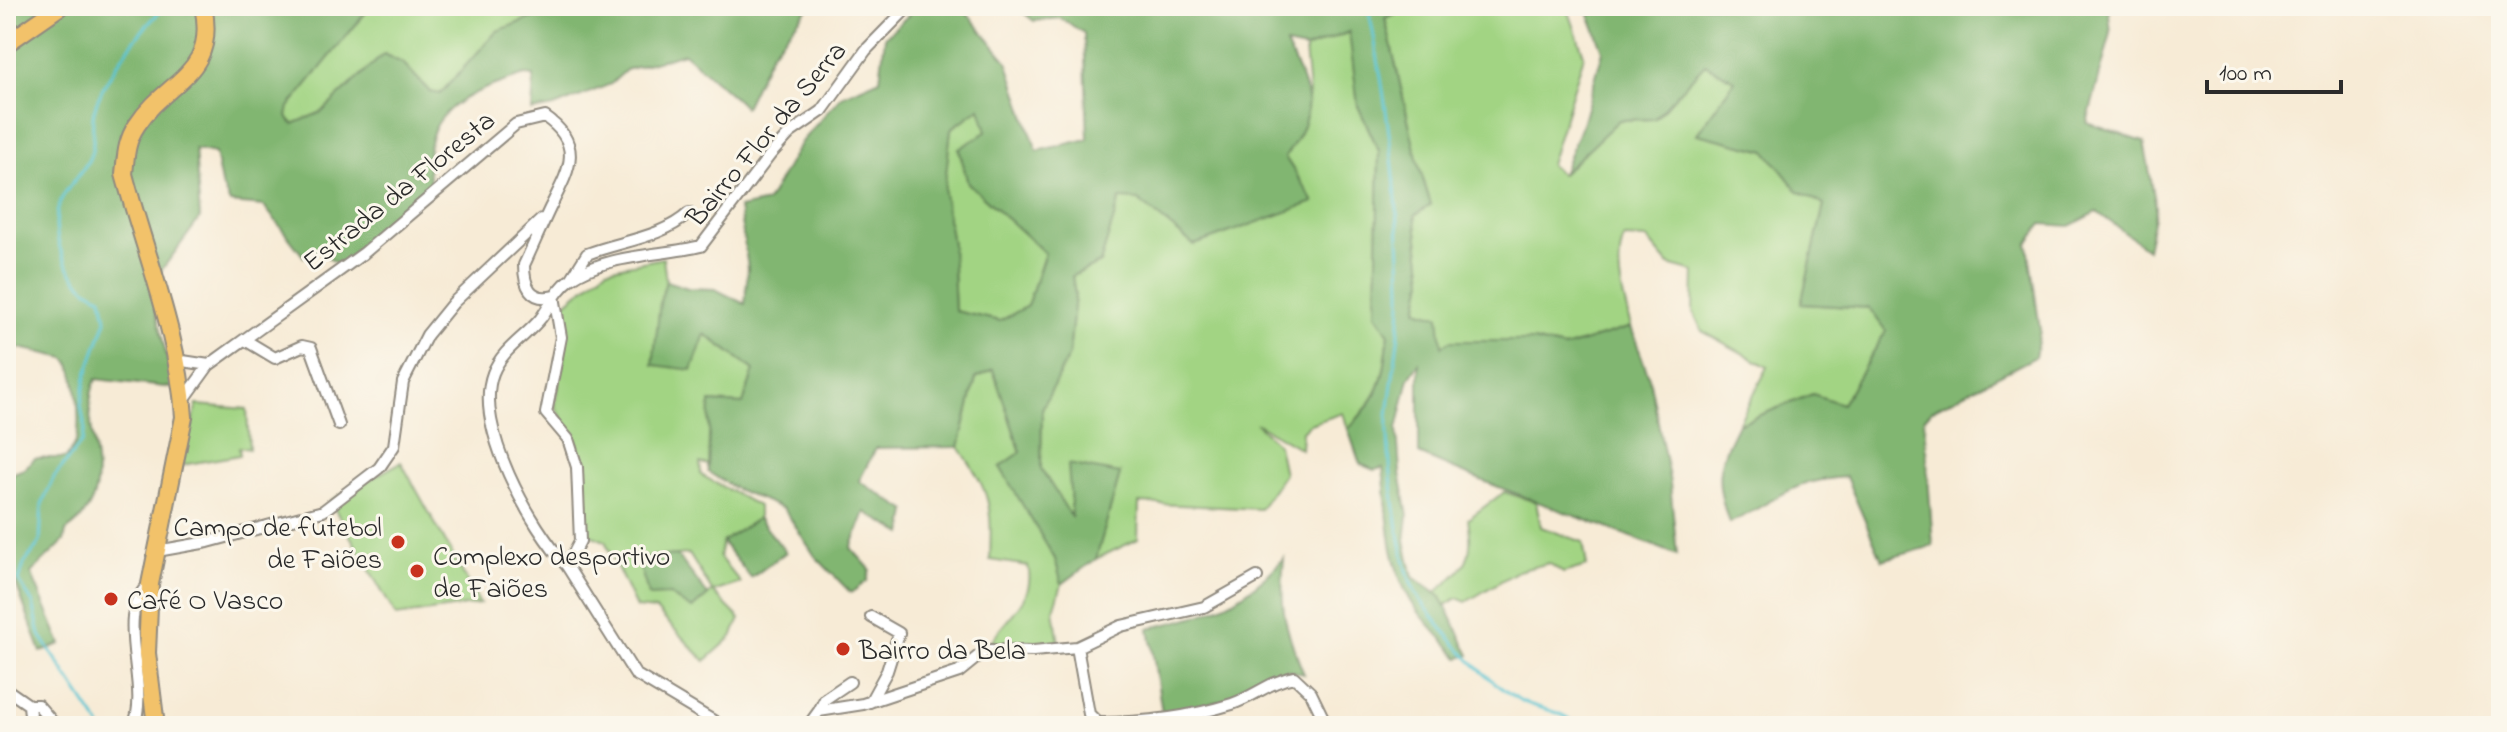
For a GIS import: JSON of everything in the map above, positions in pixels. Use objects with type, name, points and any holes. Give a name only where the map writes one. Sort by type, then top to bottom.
[{"type":"main road","points":[[6,44],[61,6]]},
{"type":"main road","points":[[156,726],[147,653],[150,584],[184,417],[176,360],[124,174],[127,145],[138,123],[196,65],[204,49],[207,38],[203,6]]},
{"type":"street","name":"Bairro Flor da Serra","points":[[722,726],[635,674],[567,566],[543,540],[497,447],[489,418],[487,393],[494,370],[513,342],[540,319],[554,296],[572,278],[620,260],[701,246],[770,155],[790,133],[822,111],[866,50],[909,6]]},
{"type":"street","name":"Estrada da Floresta","points":[[183,401],[209,365],[364,253],[516,124],[545,117],[560,127],[570,146],[570,167],[524,265],[524,282],[531,294],[544,298],[554,296]]},
{"type":"street","points":[[572,278],[587,254],[646,236],[680,221],[689,213]]},
{"type":"street","points":[[157,551],[222,539],[323,511],[379,468],[394,446],[403,382],[427,335],[453,303],[547,215]]},
{"type":"street","points":[[554,296],[561,337],[546,413],[568,439],[577,467],[580,541],[567,566]]},
{"type":"street","points":[[245,340],[275,358],[302,346],[311,348],[339,425]]},
{"type":"street","points":[[176,360],[209,365]]},
{"type":"street","points":[[819,711],[870,702],[959,672],[986,650],[1033,651],[1077,647],[1121,626],[1204,607],[1257,577]]},
{"type":"street","points":[[133,726],[139,702],[133,651],[134,615],[143,589],[150,584]]},
{"type":"street","points":[[870,702],[887,671],[899,633],[871,617]]},
{"type":"street","points":[[1077,647],[1089,714],[1098,723],[1137,723],[1234,703],[1275,680],[1294,677],[1311,693],[1327,726]]},
{"type":"street","points":[[808,726],[825,699],[850,682]]},
{"type":"street","points":[[6,689],[29,705],[38,705],[56,726]]},
{"type":"street","points":[[29,705],[31,726]]},
{"type":"green space","points":[[6,6],[371,6],[289,107],[287,117],[293,124],[322,112],[384,54],[404,64],[430,92],[440,94],[497,31],[563,6],[810,6],[771,53],[745,107],[684,53],[626,70],[611,84],[554,107],[532,111],[534,76],[525,75],[464,99],[438,123],[430,140],[428,161],[431,186],[340,266],[317,250],[304,257],[264,206],[230,203],[221,184],[215,153],[195,149],[200,218],[150,286],[174,388],[96,379],[90,418],[97,477],[94,496],[84,514],[66,531],[64,541],[31,573],[61,644],[41,652],[9,565],[13,542],[6,530],[6,499],[11,474],[24,469],[35,458],[66,458],[76,441],[78,410],[76,384],[65,358],[6,345]]},
{"type":"green space","points":[[371,6],[563,6],[497,31],[440,94],[430,92],[404,64],[384,54],[322,112],[293,124],[287,117],[288,107]]},
{"type":"green space","points":[[933,6],[961,6],[1007,61],[1037,151],[1088,139],[1084,33],[1060,18],[1034,21],[1015,6],[1415,6],[1385,18],[1418,163],[1431,205],[1415,215],[1423,279],[1417,310],[1439,316],[1442,346],[1450,341],[1533,341],[1564,348],[1631,327],[1649,377],[1670,483],[1677,555],[1419,454],[1419,363],[1409,378],[1397,429],[1400,473],[1408,516],[1405,541],[1413,577],[1441,597],[1470,655],[1459,658],[1411,601],[1393,554],[1383,468],[1374,470],[1360,464],[1348,429],[1375,396],[1385,364],[1389,334],[1376,314],[1379,151],[1358,106],[1349,32],[1305,49],[1286,45],[1305,90],[1307,114],[1285,157],[1314,202],[1194,245],[1138,200],[1120,199],[1100,263],[1072,276],[1075,295],[1069,355],[1042,409],[1041,469],[1072,518],[1068,464],[1120,474],[1096,559],[1062,584],[1055,559],[1000,467],[1021,452],[993,370],[976,378],[959,447],[876,448],[859,481],[907,511],[903,534],[865,512],[851,548],[870,569],[867,581],[851,593],[815,556],[784,509],[736,489],[708,472],[710,402],[743,404],[754,370],[705,334],[692,370],[653,365],[660,302],[666,281],[688,288],[715,289],[745,304],[748,268],[739,208],[767,202],[801,142],[841,96],[880,79],[885,37],[912,12]],"holes":[[[980,108],[987,131],[959,149],[968,183],[1045,253],[1027,306],[1000,321],[955,311],[952,244],[944,193],[951,129]]]},
{"type":"green space","points":[[1414,6],[1567,6],[1584,55],[1550,165],[1561,174],[1619,120],[1655,119],[1704,63],[1736,79],[1697,134],[1766,151],[1797,190],[1824,205],[1801,304],[1869,308],[1886,331],[1842,404],[1812,394],[1738,424],[1768,367],[1702,331],[1693,311],[1694,272],[1669,265],[1647,239],[1624,238],[1619,260],[1631,327],[1564,348],[1533,341],[1450,341],[1442,347],[1417,310],[1423,279],[1415,214],[1431,204],[1418,163],[1385,18]]},
{"type":"green space","points":[[1586,6],[2108,6],[2111,33],[2087,123],[2144,142],[2156,207],[2147,249],[2097,212],[2070,226],[2042,224],[2028,244],[2040,330],[2035,357],[1932,410],[1924,419],[1933,546],[1882,560],[1846,477],[1796,488],[1729,523],[1719,483],[1720,472],[1725,451],[1738,424],[1813,394],[1842,404],[1886,331],[1869,308],[1801,304],[1824,205],[1797,190],[1766,151],[1697,134],[1735,80],[1705,64],[1654,119],[1619,120],[1562,174],[1584,118],[1603,51]]},
{"type":"green space","points":[[1350,32],[1358,106],[1379,151],[1376,314],[1389,334],[1383,375],[1375,395],[1348,429],[1343,413],[1310,424],[1302,431],[1301,449],[1256,423],[1278,445],[1284,474],[1260,509],[1139,503],[1138,539],[1096,559],[1120,474],[1073,520],[1041,469],[1042,408],[1069,355],[1075,295],[1072,276],[1100,263],[1119,199],[1138,199],[1194,245],[1313,201],[1285,157],[1309,93],[1305,49]]},
{"type":"green space","points":[[980,108],[988,131],[959,150],[968,183],[1045,253],[1027,306],[1000,321],[955,311],[952,244],[943,193],[951,129]]},
{"type":"green space","points":[[663,258],[666,281],[660,302],[754,370],[743,404],[710,402],[709,465],[700,463],[701,475],[758,506],[758,518],[722,542],[719,557],[741,583],[713,592],[740,619],[732,637],[705,661],[656,610],[636,608],[605,541],[588,534],[578,444],[555,406],[566,345],[562,306],[607,269]],"holes":[[[689,554],[712,591],[692,609],[670,595],[638,558]]]},
{"type":"green space","points":[[993,369],[1021,453],[1001,467],[1055,559],[1062,584],[1054,610],[1059,644],[988,647],[1023,600],[1029,579],[1028,566],[990,560],[987,500],[978,477],[959,447],[976,378]]},
{"type":"green space","points":[[197,405],[247,409],[249,449],[239,447],[240,455],[182,465]]},
{"type":"green space","name":"Complexo desportivo de Faiões","points":[[401,462],[480,604],[396,616],[330,501]]},
{"type":"green space","points":[[1504,492],[1536,502],[1541,527],[1583,542],[1587,566],[1563,573],[1549,563],[1518,571],[1466,602],[1457,598],[1446,605],[1435,593],[1466,562],[1470,544],[1468,519]]},
{"type":"green space","points":[[758,518],[786,552],[751,578],[722,542]]},
{"type":"green space","points":[[677,555],[708,595],[692,609],[670,595],[649,596],[637,558]]},
{"type":"green space","points":[[1284,558],[1282,590],[1285,618],[1304,674],[1287,670],[1230,699],[1162,713],[1149,628],[1207,612],[1239,597]]},
{"type":"waterway","points":[[100,726],[40,635],[33,603],[19,581],[24,564],[40,542],[42,504],[54,477],[82,442],[85,429],[81,405],[86,377],[106,320],[102,297],[79,282],[63,257],[56,228],[57,213],[61,200],[89,159],[94,111],[105,84],[135,40],[167,6]]},
{"type":"waterway","points":[[1368,6],[1381,76],[1398,218],[1401,305],[1388,432],[1395,508],[1405,561],[1417,595],[1438,624],[1489,678],[1518,699],[1564,716],[1577,726]]},
{"type":"place","name":"Campo de futebol de Faiões","points":[[398,542]]},
{"type":"place","name":"Complexo desportivo de Faiões","points":[[417,571]]},
{"type":"place","name":"Café O Vasco","points":[[111,599]]},
{"type":"place","name":"Bairro da Bela","points":[[843,649]]}]
